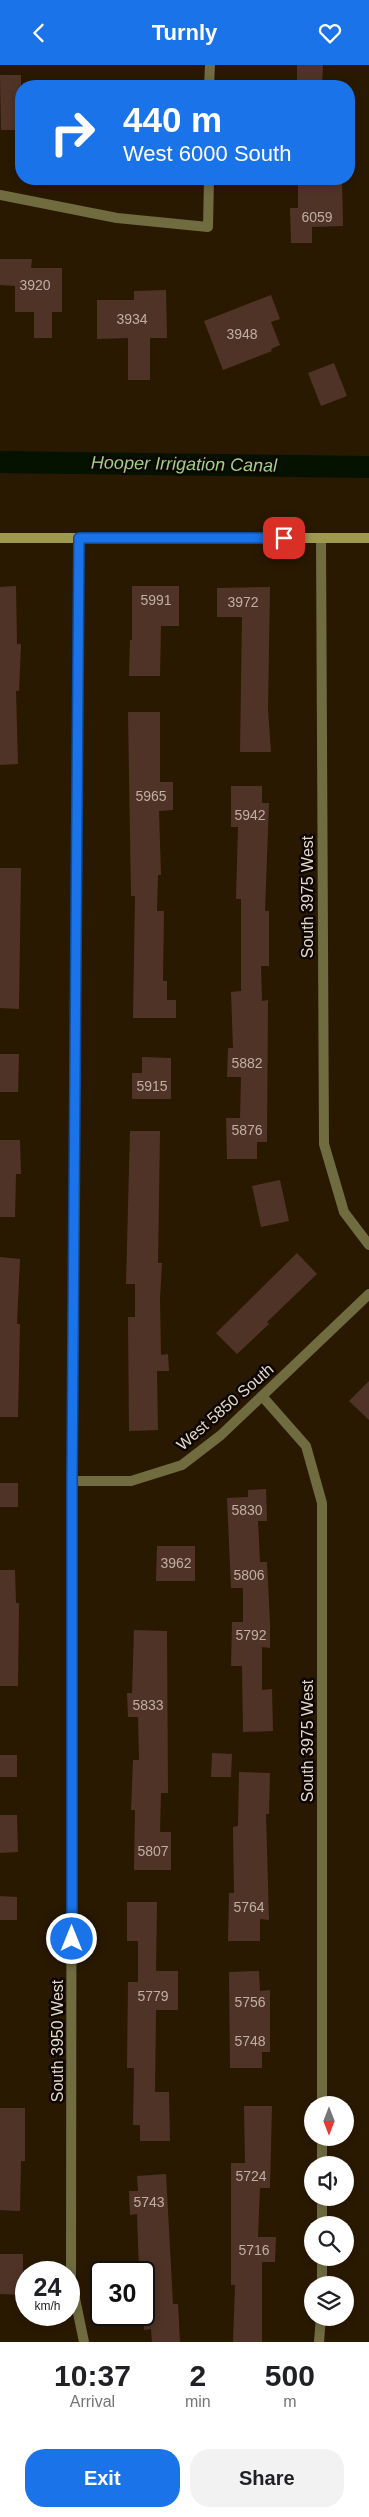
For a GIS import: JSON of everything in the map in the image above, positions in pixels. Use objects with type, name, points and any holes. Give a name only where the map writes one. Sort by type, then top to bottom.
[{"type":"street","points":[[209,80],[210,65]]},
{"type":"street","points":[[0,195],[117,218],[208,227],[208,185]]},
{"type":"street","points":[[0,538],[369,538]]},
{"type":"street","name":"South 3950 West","points":[[79,538],[72,1481],[71,2279],[84,2342]]},
{"type":"street","name":"South 3975 West","points":[[321,538],[324,1144],[344,1212],[369,1245]]},
{"type":"street","name":"West 5850 South","points":[[72,1481],[131,1481],[182,1465],[221,1435],[369,1295]]},
{"type":"street","name":"South 3975 West","points":[[262,1396],[306,1446],[322,1503],[322,2096]]},
{"type":"street","points":[[319,2342],[320,2326]]},
{"type":"building","points":[[297,65],[323,65],[322,80],[297,80]]},
{"type":"building","points":[[0,75],[21,75],[21,80],[15,80],[15,130],[1,130]]},
{"type":"building","points":[[298,185],[342,185],[343,226],[312,227],[312,243],[291,243],[290,208],[298,208]]},
{"type":"building","points":[[0,259],[32,259],[31,268],[62,268],[62,312],[52,312],[52,338],[34,338],[34,312],[15,312],[15,286],[0,285]]},
{"type":"building","points":[[166,290],[167,338],[150,338],[150,380],[128,380],[128,338],[97,339],[97,300],[134,300],[134,291]]},
{"type":"building","points":[[271,295],[280,319],[271,322],[280,345],[271,349],[272,351],[223,370],[204,321]]},
{"type":"building","points":[[334,363],[347,396],[321,406],[308,373]]},
{"type":"building","points":[[16,586],[17,644],[21,644],[19,691],[16,691],[18,764],[0,765],[0,587]]},
{"type":"building","points":[[132,586],[179,586],[179,626],[161,626],[160,676],[129,676],[130,640],[132,640]]},
{"type":"building","points":[[270,587],[268,709],[271,752],[240,752],[242,617],[217,617],[217,588]]},
{"type":"building","points":[[128,712],[160,712],[160,782],[173,782],[173,810],[159,811],[161,875],[158,875],[157,911],[164,911],[163,981],[167,981],[167,1000],[176,1000],[176,1018],[133,1018],[135,896],[131,896]]},
{"type":"building","points":[[231,786],[262,786],[262,803],[269,803],[265,911],[269,911],[269,966],[261,966],[262,1001],[268,1000],[267,1142],[257,1142],[257,1159],[227,1159],[226,1118],[240,1118],[241,1077],[227,1077],[228,1048],[233,1048],[231,992],[241,991],[241,899],[236,899],[238,827],[231,827]]},
{"type":"building","points":[[0,868],[21,868],[19,1009],[0,1008]]},
{"type":"building","points":[[0,1054],[19,1054],[18,1092],[0,1092]]},
{"type":"building","points":[[142,1057],[171,1058],[171,1099],[132,1099],[132,1073],[142,1073]]},
{"type":"building","points":[[130,1131],[160,1131],[158,1263],[162,1263],[160,1299],[161,1355],[168,1354],[169,1371],[157,1371],[158,1430],[129,1431],[128,1317],[135,1317],[135,1284],[126,1284]]},
{"type":"building","points":[[0,1140],[20,1140],[21,1174],[16,1174],[15,1217],[0,1217]]},
{"type":"building","points":[[280,1180],[289,1221],[261,1227],[252,1186]]},
{"type":"building","points":[[297,1253],[317,1274],[237,1354],[216,1333]]},
{"type":"building","points":[[0,1257],[20,1259],[17,1324],[20,1324],[18,1417],[0,1417]]},
{"type":"building","points":[[369,1381],[369,1420],[349,1401]]},
{"type":"building","points":[[0,1483],[18,1483],[18,1507],[0,1507]]},
{"type":"building","points":[[266,1489],[267,1521],[258,1521],[260,1562],[267,1562],[270,1623],[270,1648],[262,1647],[262,1690],[272,1689],[273,1731],[243,1732],[242,1666],[231,1666],[232,1622],[243,1622],[243,1588],[231,1588],[227,1498],[248,1497],[248,1490]]},
{"type":"building","points":[[157,1546],[195,1546],[195,1581],[156,1581]]},
{"type":"building","points":[[0,1570],[15,1570],[16,1603],[19,1603],[18,1686],[0,1686]]},
{"type":"building","points":[[134,1630],[167,1631],[168,1793],[161,1793],[160,1832],[171,1832],[171,1870],[134,1870],[135,1810],[131,1810],[133,1760],[139,1760],[138,1717],[128,1717],[127,1693],[132,1693]]},
{"type":"building","points":[[212,1753],[232,1754],[231,1777],[211,1777]]},
{"type":"building","points":[[0,1755],[17,1755],[17,1777],[0,1777]]},
{"type":"building","points":[[239,1772],[270,1773],[269,1814],[266,1814],[269,1920],[260,1919],[260,1941],[228,1941],[229,1893],[234,1893],[233,1827],[238,1826]]},
{"type":"building","points":[[0,1815],[17,1815],[18,1852],[0,1853]]},
{"type":"building","points":[[0,1896],[17,1897],[17,1920],[0,1920]]},
{"type":"building","points":[[127,1902],[157,1902],[156,1971],[178,1971],[178,2010],[156,2010],[155,2092],[169,2092],[170,2141],[140,2141],[140,2125],[133,2125],[134,2068],[127,2068],[128,1982],[138,1982],[138,1941],[127,1941]]},
{"type":"building","points":[[259,1971],[260,1991],[270,1990],[270,2052],[262,2052],[262,2068],[230,2068],[229,1972]]},
{"type":"building","points":[[244,2106],[272,2106],[270,2188],[260,2188],[258,2237],[276,2237],[275,2262],[262,2262],[262,2342],[233,2342],[235,2285],[231,2285],[231,2163],[245,2163]]},
{"type":"building","points":[[0,2108],[25,2108],[25,2161],[21,2161],[20,2211],[0,2210]]},
{"type":"building","points":[[166,2174],[173,2304],[178,2304],[180,2342],[152,2342],[151,2329],[144,2330],[144,2326],[155,2326],[155,2261],[139,2261],[137,2214],[130,2215],[129,2191],[138,2191],[137,2176]]},
{"type":"building","points":[[0,2254],[23,2254],[23,2261],[15,2261],[15,2295],[0,2294]]},
{"type":"waterway","name":"Hooper Irrigation Canal","points":[[0,462],[369,467]]},
{"type":"route","points":[[72,1939],[72,1481],[79,538],[284,538]]}]
